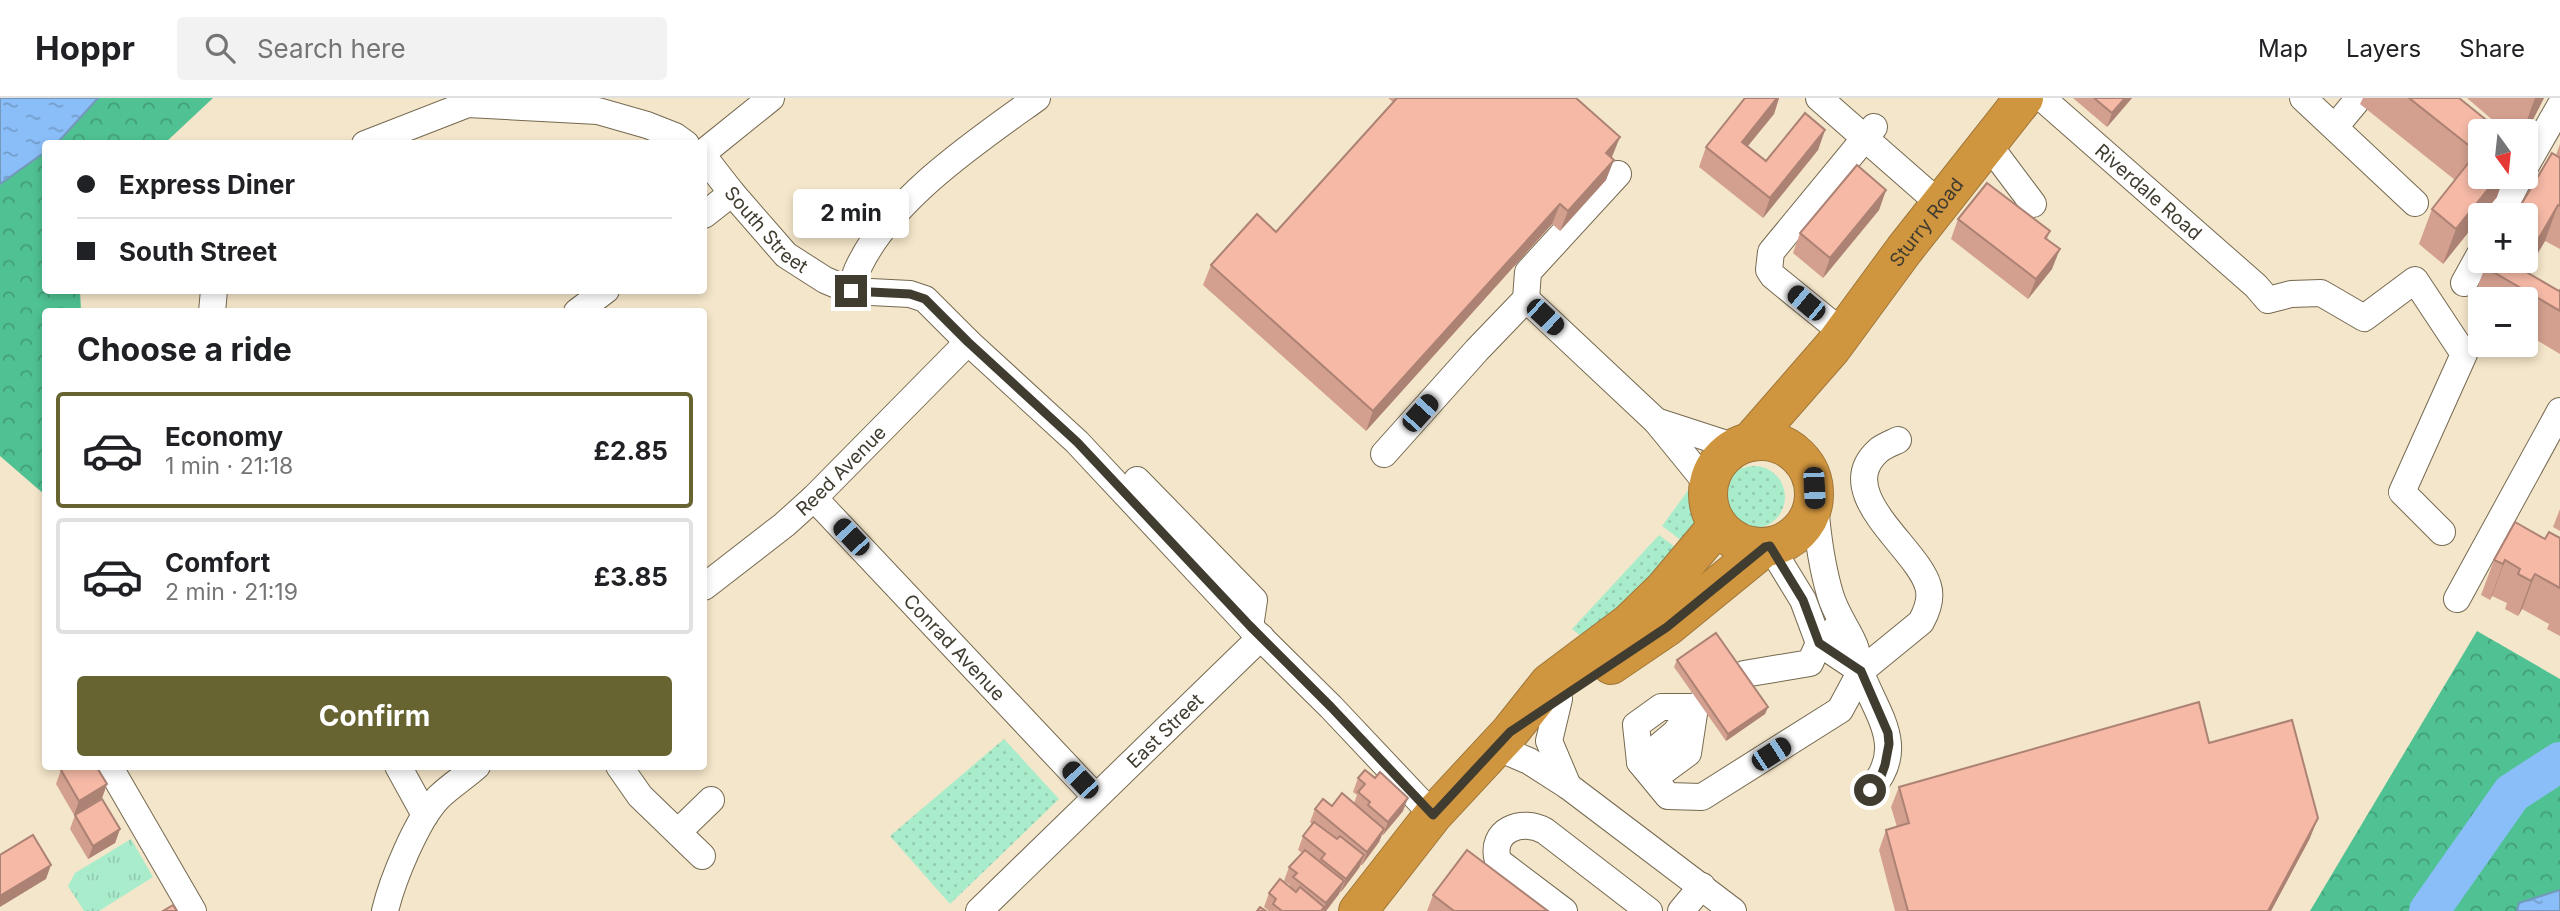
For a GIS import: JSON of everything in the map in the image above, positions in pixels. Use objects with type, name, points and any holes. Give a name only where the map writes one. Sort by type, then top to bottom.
[{"type":"highway","name":"Sturry Road","points":[[1709,486],[1713,470],[1723,457],[1743,445],[1838,340],[2024,98]]},
{"type":"highway","name":"Sturry Road","points":[[1503,739],[1667,627],[1768,546],[1790,538],[1803,526],[1812,510],[1803,420],[1838,340]]},
{"type":"highway","points":[[1743,445],[1765,440],[1780,444],[1793,451],[1809,475]]},
{"type":"highway","points":[[1709,486],[1708,499],[1718,525],[1731,538],[1747,545],[1768,546]]},
{"type":"highway","name":"Sturry Road","points":[[1358,911],[1433,815],[1503,739],[1549,683],[1629,623],[1665,588],[1718,525]]},
{"type":"street","points":[[707,152],[771,98]]},
{"type":"street","points":[[851,291],[858,267],[906,202],[939,173],[1037,98]]},
{"type":"street","points":[[1819,98],[1869,134],[1940,204]]},
{"type":"street","name":"Riverdale Road","points":[[2042,98],[2256,286],[2268,300],[2291,294],[2321,293],[2364,318],[2415,280],[2464,354],[2402,492],[2442,532]]},
{"type":"street","points":[[2303,98],[2415,203]]},
{"type":"street","points":[[2335,127],[2359,98]]},
{"type":"street","points":[[375,140],[468,104],[598,111],[647,125],[680,140]]},
{"type":"street","points":[[2538,155],[2560,106]]},
{"type":"street","points":[[1838,340],[1773,276],[1769,270],[1771,252],[1869,134]]},
{"type":"street","points":[[1988,144],[2033,204]]},
{"type":"street","name":"South Street","points":[[707,159],[732,194],[786,255],[825,280],[851,291],[910,294],[925,299],[1077,442],[1255,632],[1331,707],[1433,815]]},
{"type":"street","points":[[1384,454],[1477,349],[1526,299],[1528,272],[1618,174]]},
{"type":"street","points":[[707,213],[732,194]]},
{"type":"street","points":[[2464,283],[2470,273]]},
{"type":"street","points":[[582,308],[601,294]]},
{"type":"street","points":[[1526,299],[1656,421],[1709,486]]},
{"type":"street","name":"Reed Avenue","points":[[707,585],[814,498],[968,342]]},
{"type":"street","points":[[2457,599],[2560,411]]},
{"type":"street","points":[[1656,421],[1743,445]]},
{"type":"street","points":[[1842,624],[1815,653],[1744,674],[1695,707],[1661,707],[1636,725],[1647,770],[1668,796],[1702,797],[1840,710],[1861,671],[1916,627],[1927,611],[1929,587],[1925,577],[1914,559],[1884,526],[1865,491],[1866,471],[1871,460],[1879,450],[1898,440]]},
{"type":"street","points":[[1809,475],[1816,527],[1830,593],[1842,624],[1854,643],[1861,671],[1888,733],[1889,744],[1880,779],[1870,790]]},
{"type":"street","name":"Conrad Avenue","points":[[814,498],[1095,796]]},
{"type":"street","points":[[1768,546],[1803,600],[1815,653]]},
{"type":"street","name":"East Street","points":[[979,911],[1255,632]]},
{"type":"street","points":[[1815,653],[1861,671]]},
{"type":"street","points":[[1559,699],[1549,741],[1568,786]]},
{"type":"street","points":[[1647,770],[1688,753],[1695,707]]},
{"type":"street","points":[[1503,739],[1732,911]]},
{"type":"street","points":[[111,770],[193,911]]},
{"type":"street","points":[[400,770],[425,815]]},
{"type":"street","points":[[385,911],[390,891],[425,815],[439,797],[472,770]]},
{"type":"street","points":[[622,770],[640,796],[702,856]]},
{"type":"street","points":[[678,832],[711,800]]},
{"type":"street","points":[[1564,911],[1498,861],[1497,847],[1501,836],[1511,827],[1534,825],[1545,831],[1648,911]]},
{"type":"street","points":[[1681,911],[1702,886]]},
{"type":"green space","points":[[98,98],[213,98],[168,140],[61,140]]},
{"type":"green space","points":[[42,154],[42,294],[80,294],[81,308],[42,308],[42,492],[0,456],[0,184]]},
{"type":"green space","points":[[1748,466],[1760,466],[1776,475],[1783,485],[1783,509],[1776,519],[1760,528],[1748,528],[1737,523],[1728,514],[1723,503],[1723,491],[1728,480],[1737,471]]},
{"type":"green space","points":[[1692,485],[1699,508],[1690,547],[1662,526]]},
{"type":"green space","points":[[1659,535],[1686,555],[1586,640],[1572,629]]},
{"type":"green space","points":[[2477,631],[2560,679],[2560,911],[2310,911]]},
{"type":"green space","points":[[1004,739],[1059,799],[950,904],[890,836]]},
{"type":"green space","points":[[131,839],[153,877],[99,911],[84,911],[68,886],[75,873]]},
{"type":"water","points":[[0,98],[98,98],[60,140],[42,140],[42,154],[0,184]]},
{"type":"water","points":[[2560,890],[2560,911],[2517,911],[2519,903]]},
{"type":"building","points":[[1397,98],[1576,98],[1620,137],[1606,153],[1614,160],[1568,211],[1560,204],[1373,411],[1211,265],[1257,214],[1276,232]]},
{"type":"building","points":[[1745,98],[1777,98],[1742,142],[1766,161],[1805,113],[1825,130],[1770,198],[1706,147]]},
{"type":"building","points":[[2094,98],[2125,98],[2112,113]]},
{"type":"building","points":[[2409,98],[2459,98],[2485,119],[2468,119],[2468,145]]},
{"type":"building","points":[[2552,153],[2560,158],[2560,206],[2558,205],[2538,240],[2538,203],[2522,203],[2531,189],[2538,189],[2538,176]]},
{"type":"building","points":[[2468,163],[2468,189],[2488,189],[2477,203],[2468,203],[2468,214],[2456,229],[2432,209]]},
{"type":"building","points":[[1857,165],[1886,190],[1830,258],[1800,233]]},
{"type":"building","points":[[1987,183],[2050,231],[2045,238],[2060,249],[2036,279],[1958,219]]},
{"type":"building","points":[[2495,273],[2528,273],[2560,290],[2560,311],[2538,298],[2538,287],[2519,287]]},
{"type":"building","points":[[2515,522],[2545,539],[2549,532],[2560,538],[2560,588],[2535,574],[2531,581],[2518,574],[2520,569],[2505,560],[2503,564],[2494,560]]},
{"type":"building","points":[[1716,633],[1768,707],[1728,734],[1677,660]]},
{"type":"building","points":[[2199,702],[2209,743],[2292,720],[2318,818],[2268,911],[1908,911],[1886,830],[1909,823],[1899,787]]},
{"type":"building","points":[[61,770],[98,770],[107,784],[79,801]]},
{"type":"building","points":[[1365,770],[1375,778],[1380,772],[1408,798],[1388,822],[1368,805],[1370,802],[1358,792],[1365,784],[1358,778]]},
{"type":"building","points":[[1342,793],[1384,829],[1367,852],[1315,809],[1323,799],[1332,806]]},
{"type":"building","points":[[102,799],[120,829],[93,846],[75,815]]},
{"type":"building","points":[[1314,822],[1337,839],[1340,836],[1364,855],[1346,879],[1321,859],[1325,854],[1303,836]]},
{"type":"building","points":[[33,835],[51,865],[0,896],[0,855]]},
{"type":"building","points":[[1305,850],[1344,881],[1326,903],[1293,877],[1297,873],[1289,867]]},
{"type":"building","points":[[1467,850],[1548,911],[1454,911],[1433,895]]},
{"type":"building","points":[[1280,879],[1296,892],[1300,887],[1324,907],[1321,911],[1282,911],[1273,904],[1276,899],[1269,893]]},
{"type":"building","points":[[173,905],[177,911],[163,911]]},
{"type":"waterway","points":[[2429,911],[2512,793],[2560,762]]},
{"type":"route","points":[[851,291],[910,294],[925,299],[1077,442],[1433,815],[1510,732],[1667,627],[1765,547],[1770,546],[1794,582],[1819,643],[1861,671],[1888,733],[1885,765],[1880,779],[1870,790]]}]
